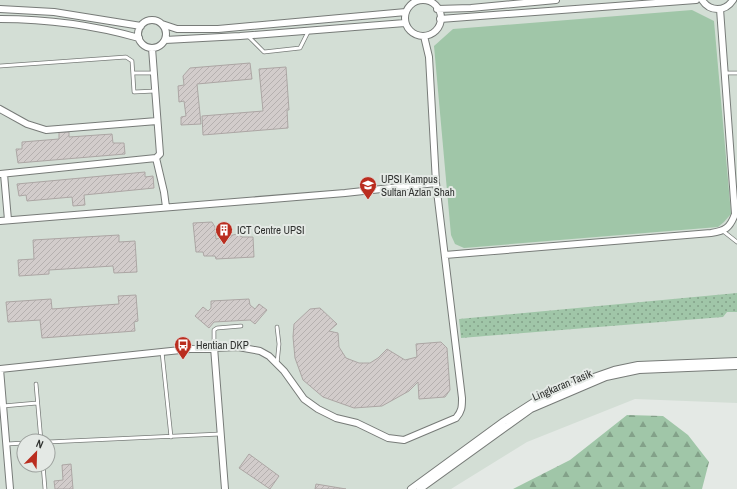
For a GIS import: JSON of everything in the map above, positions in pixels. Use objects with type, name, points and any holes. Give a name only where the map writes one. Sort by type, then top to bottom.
[{"type":"street","points":[[437,8],[471,8],[532,1],[556,0]]},
{"type":"street","points":[[440,19],[696,0]]},
{"type":"street","points":[[702,0],[709,7],[720,9],[729,5],[733,0]]},
{"type":"street","points":[[420,1],[430,2],[437,8],[440,19],[437,29],[433,33],[424,36],[412,33],[406,23],[406,12],[412,4],[420,1]]},
{"type":"street","points":[[0,9],[54,12],[140,26],[151,20],[177,29],[218,28],[406,12]]},
{"type":"street","points":[[445,255],[723,231],[732,224],[735,214],[720,9]]},
{"type":"street","points":[[0,19],[26,19],[86,25],[139,38]]},
{"type":"street","points":[[140,26],[139,38],[144,45],[152,48],[157,47],[165,40],[248,36],[406,23]]},
{"type":"street","points":[[162,24],[166,32],[165,40]]},
{"type":"street","points":[[10,489],[0,369],[214,347],[238,347],[260,351],[269,356],[304,399],[318,409],[336,418],[358,423],[388,438],[404,440],[456,418],[462,407],[462,398],[436,183],[429,57],[424,36]]},
{"type":"street","points":[[8,220],[2,174],[156,158],[160,154],[152,48]]},
{"type":"street","points":[[0,109],[27,124],[46,130],[157,121]]},
{"type":"street","points":[[156,158],[166,207]]},
{"type":"street","points":[[0,221],[345,193],[436,183]]},
{"type":"street","points":[[214,347],[225,489]]},
{"type":"street","points":[[411,489],[525,407],[591,378],[614,370],[638,366],[737,361]]},
{"type":"street","name":"Lingkaran Tasik","points":[[420,489],[531,409],[606,377],[639,370],[737,366]]},
{"type":"lane","points":[[248,36],[264,52],[300,48],[309,30]]},
{"type":"lane","points":[[0,66],[121,56],[130,58],[132,61],[134,92],[155,90]]},
{"type":"lane","points":[[133,73],[154,73]]},
{"type":"lane","points":[[724,73],[737,73]]},
{"type":"lane","points":[[723,231],[737,242]]},
{"type":"lane","points":[[214,347],[214,330],[218,328],[241,326]]},
{"type":"lane","points":[[277,327],[279,344],[277,364]]},
{"type":"lane","points":[[162,352],[171,437]]},
{"type":"lane","points":[[36,384],[40,433]]},
{"type":"lane","points":[[2,406],[37,403]]},
{"type":"lane","points":[[56,442],[220,434]]},
{"type":"lane","points":[[6,444],[16,443]]},
{"type":"lane","points":[[44,473],[45,489]]},
{"type":"shaded area","name":"UPSI Kampus Sultan Azlan Shah","points":[[0,0],[737,0],[737,403],[635,399],[527,442],[451,489],[0,489]]},
{"type":"green space","points":[[692,10],[714,21],[731,214],[724,222],[718,227],[464,248],[455,244],[451,235],[434,46],[453,29]]},
{"type":"green space","points":[[737,293],[737,312],[727,312],[723,317],[461,338],[459,319]]},
{"type":"green space","points":[[627,415],[663,416],[688,435],[709,462],[702,489],[513,489],[570,460]]},
{"type":"building","points":[[250,63],[252,79],[197,84],[201,124],[181,125],[181,117],[186,116],[184,101],[179,102],[178,86],[184,85],[183,76],[190,68]]},
{"type":"building","points":[[286,67],[289,110],[287,110],[288,128],[203,135],[202,116],[263,111],[259,69]]},
{"type":"building","points":[[59,132],[69,132],[69,137],[112,134],[113,143],[124,143],[125,154],[18,163],[16,149],[22,149],[22,142],[59,139]]},
{"type":"building","points":[[145,172],[145,177],[153,176],[154,188],[84,195],[85,205],[73,206],[72,197],[27,201],[26,195],[19,196],[17,184]]},
{"type":"building","name":"ICT Centre UPSI","points":[[212,222],[215,227],[216,239],[237,234],[242,237],[253,237],[254,257],[216,259],[215,256],[204,256],[203,252],[196,252],[193,223]]},
{"type":"building","points":[[119,235],[119,242],[135,241],[137,272],[114,273],[113,266],[49,270],[49,274],[19,276],[18,260],[34,259],[33,240]]},
{"type":"building","points":[[136,295],[138,321],[134,322],[135,331],[42,338],[40,320],[8,322],[6,302],[51,299],[52,309],[119,304],[118,296]]},
{"type":"building","points":[[249,299],[250,305],[255,309],[259,304],[267,310],[255,324],[250,320],[214,322],[209,328],[195,316],[203,307],[208,311],[211,308],[211,301]]},
{"type":"building","points":[[320,308],[337,324],[329,331],[338,333],[339,347],[346,358],[359,363],[370,363],[378,358],[387,349],[405,360],[417,357],[416,344],[441,342],[447,348],[450,390],[445,397],[419,399],[418,382],[409,391],[382,406],[354,408],[323,397],[303,380],[295,358],[293,337],[294,324],[310,309]]},
{"type":"building","points":[[249,454],[279,476],[270,489],[239,468]]},
{"type":"building","points":[[71,464],[73,489],[55,489],[54,481],[63,480],[62,465]]},
{"type":"building","points":[[316,484],[346,489],[315,489]]},
{"type":"place","name":"UPSI Kampus Sultan Azlan Shah","points":[[368,200]]},
{"type":"place","name":"ICT Centre UPSI","points":[[224,245]]},
{"type":"place","name":"Hentian DKP","points":[[183,360]]}]
